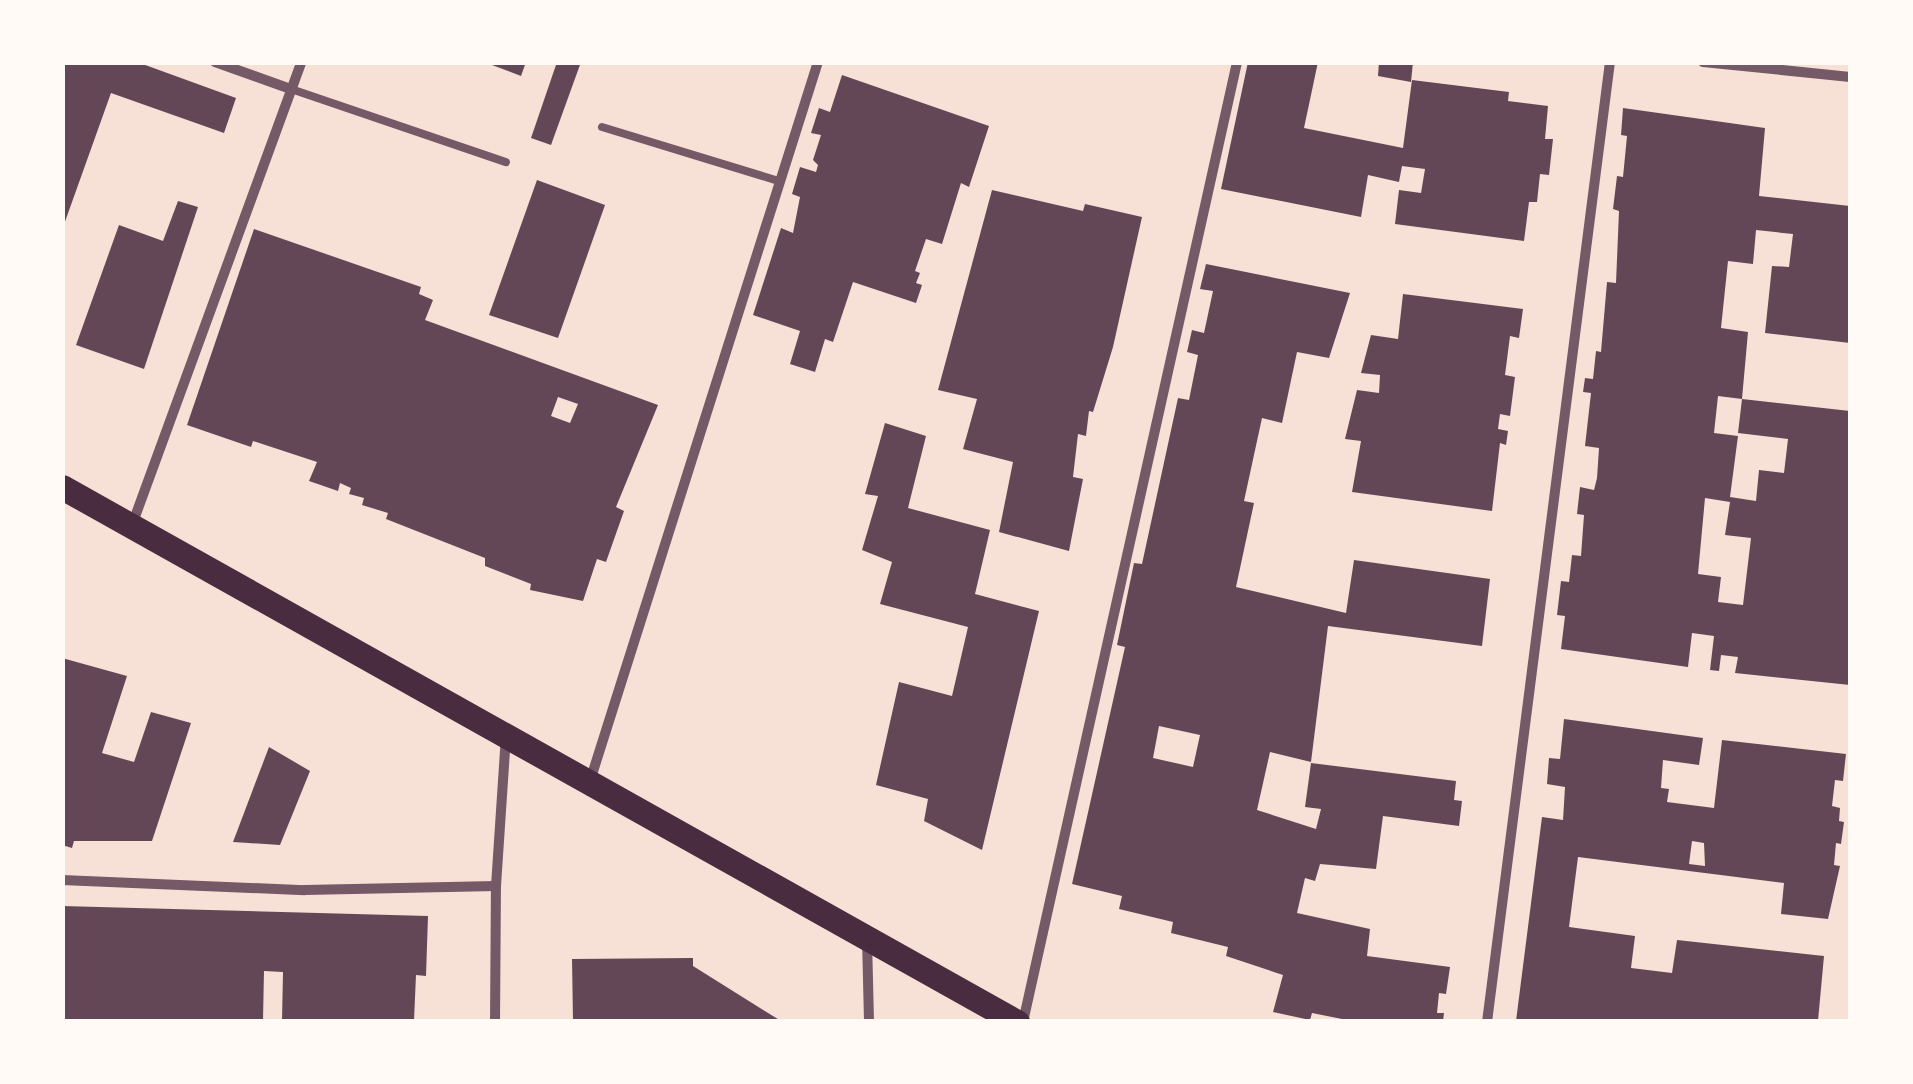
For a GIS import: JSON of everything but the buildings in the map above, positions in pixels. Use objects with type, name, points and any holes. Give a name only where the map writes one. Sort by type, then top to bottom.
[{"type":"main road","points":[[62,486],[1020,1022]]},
{"type":"street","points":[[215,62],[291,89]]},
{"type":"street","points":[[132,526],[301,62]]},
{"type":"street","points":[[590,782],[818,62]]},
{"type":"street","points":[[1020,1022],[1237,62]]},
{"type":"street","points":[[1487,1022],[1610,62]]},
{"type":"street","points":[[1703,62],[1850,77]]},
{"type":"street","points":[[495,1022],[496,886],[506,735]]},
{"type":"street","points":[[62,880],[305,890],[496,886]]},
{"type":"street","points":[[867,938],[869,1022]]},
{"type":"lane","points":[[291,89],[506,162]]},
{"type":"lane","points":[[602,127],[780,182]]}]
